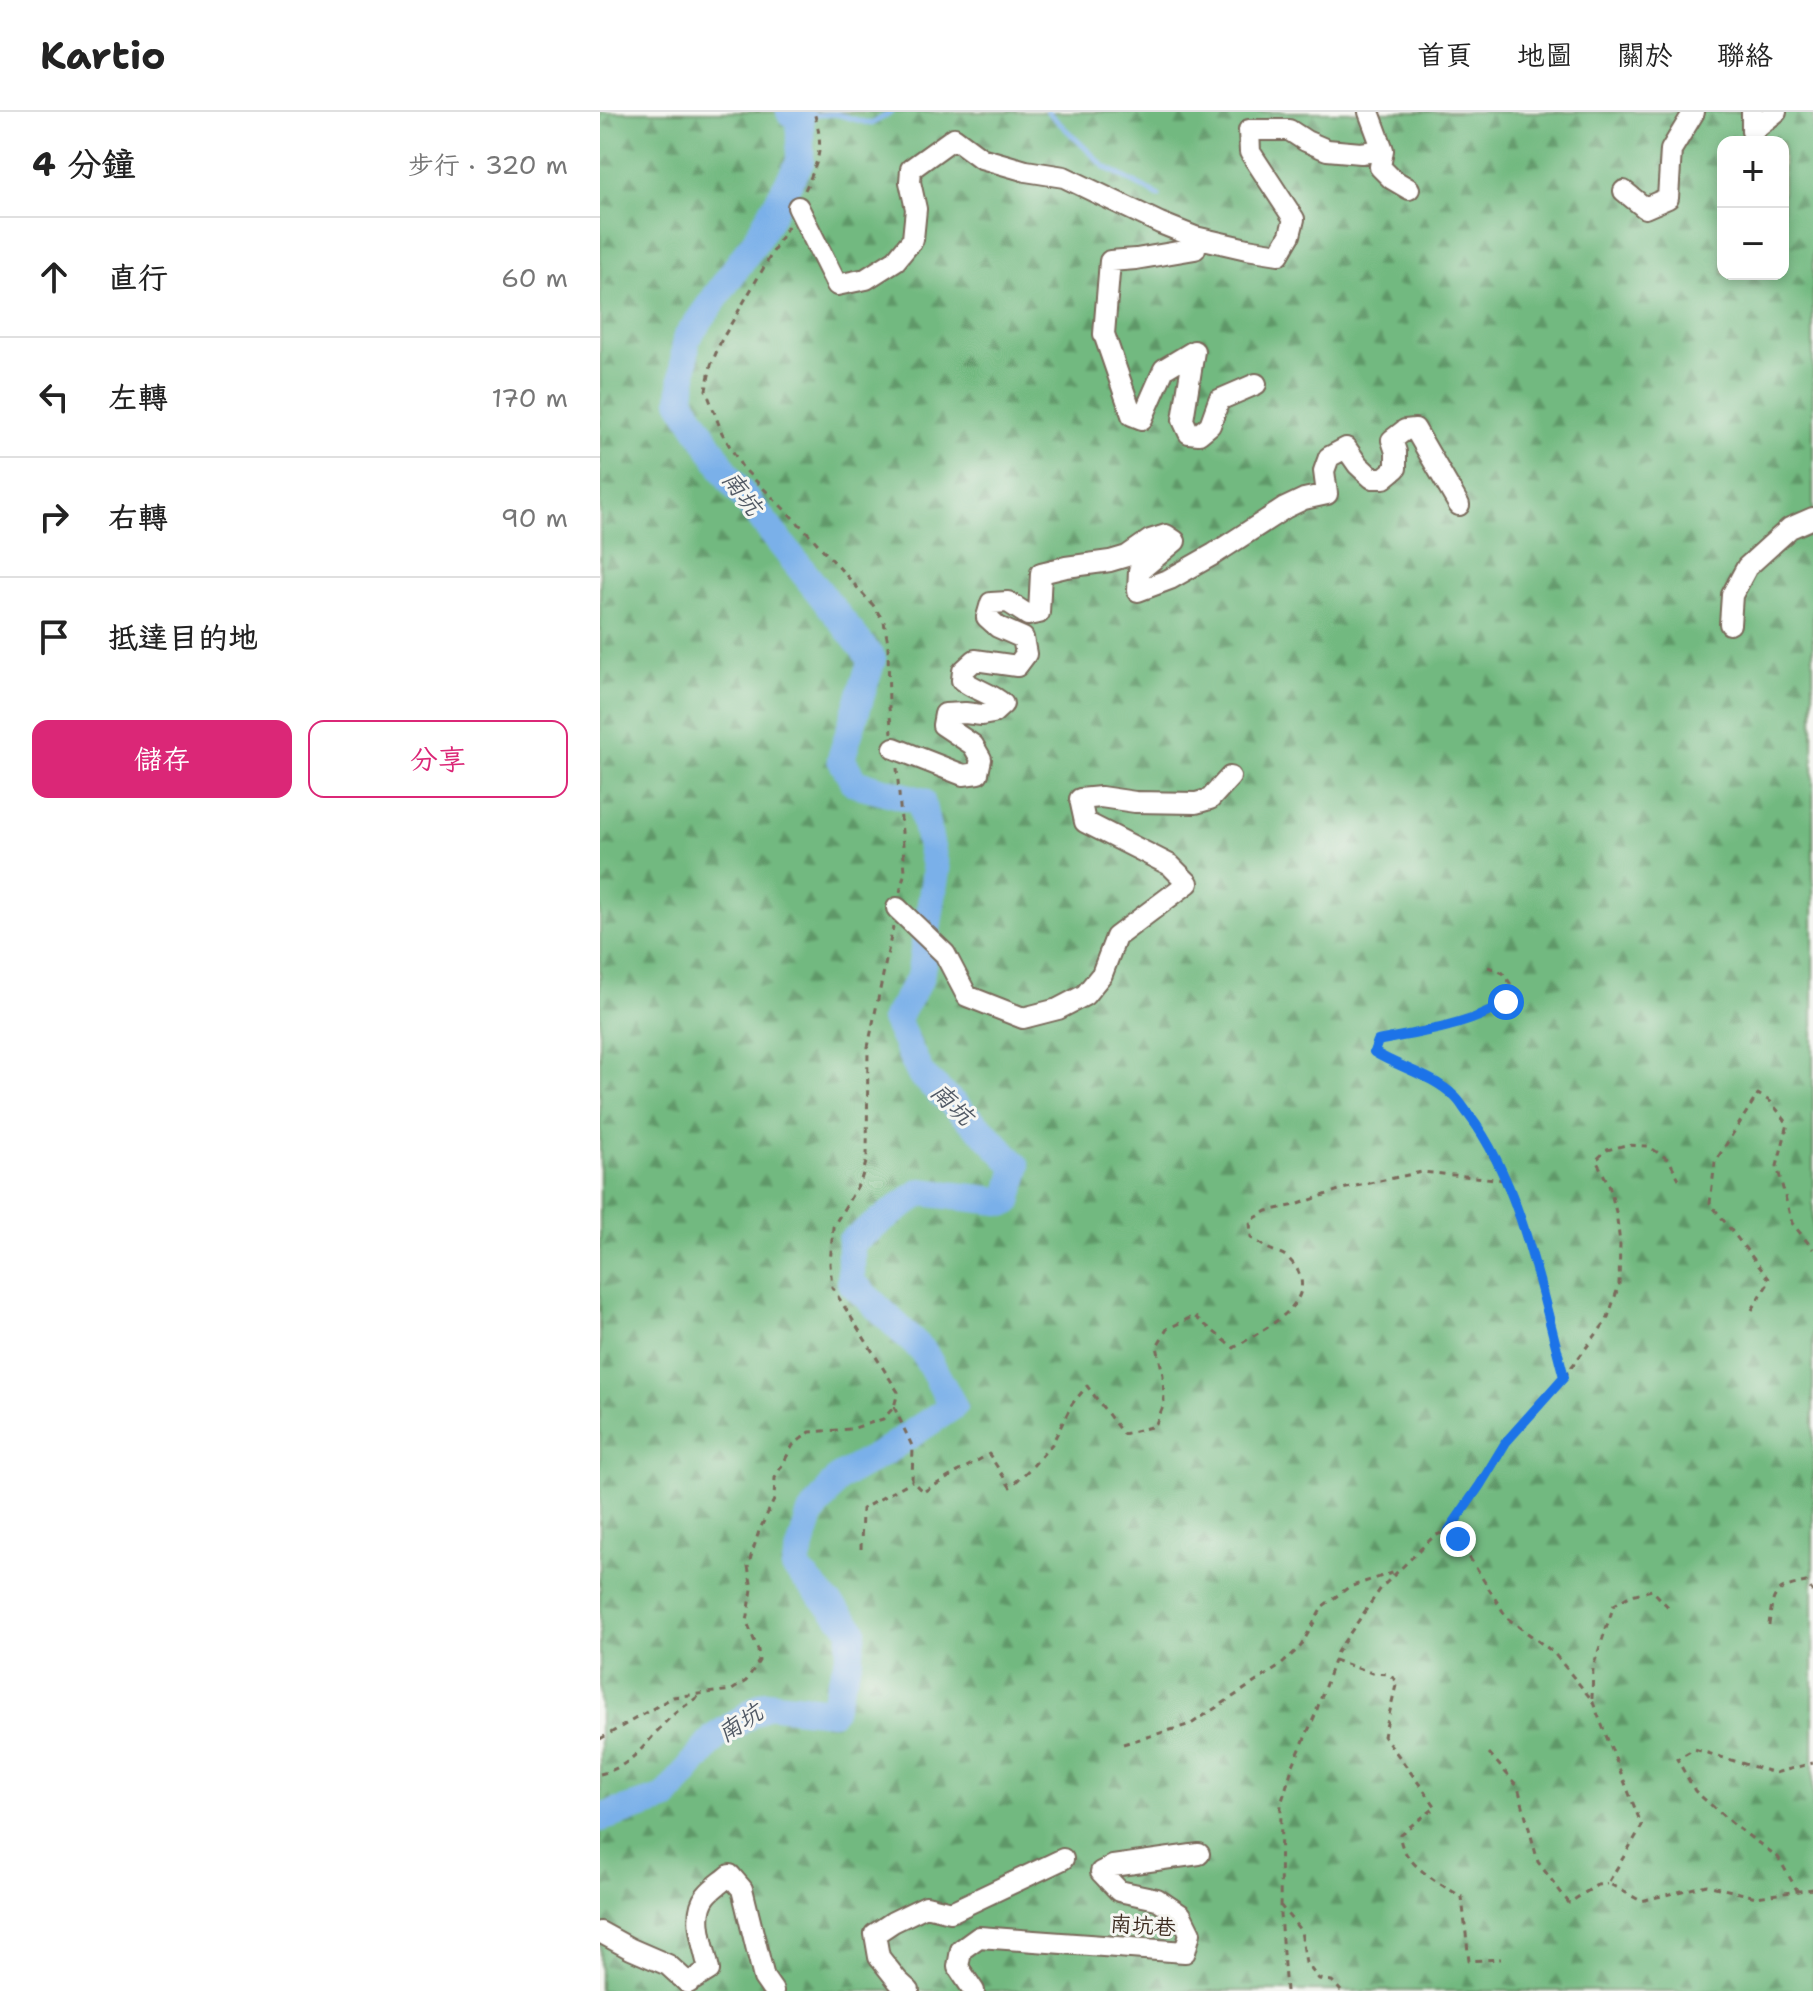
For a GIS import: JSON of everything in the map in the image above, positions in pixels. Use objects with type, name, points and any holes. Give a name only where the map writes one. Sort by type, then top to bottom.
[{"type":"lane","points":[[1369,112],[1383,150],[1380,167],[1409,189]]},
{"type":"lane","points":[[1624,191],[1645,208],[1668,198],[1671,150],[1694,112]]},
{"type":"lane","points":[[1752,112],[1752,131],[1776,112]]},
{"type":"lane","points":[[798,207],[837,285],[866,279],[896,260],[913,239],[916,209],[910,182],[911,169],[954,138],[981,158],[1026,171],[1064,177],[1195,237],[1279,254],[1290,235],[1294,219],[1250,152],[1249,130],[1289,130],[1327,150],[1361,153],[1383,150]]},
{"type":"lane","points":[[1195,237],[1195,249],[1110,261],[1104,334],[1132,415],[1142,419],[1164,369],[1194,351],[1183,420],[1189,433],[1199,434],[1210,425],[1219,400],[1256,384]]},
{"type":"lane","points":[[894,748],[963,775],[978,773],[981,759],[973,745],[943,725],[945,714],[993,713],[1003,704],[996,697],[972,688],[962,680],[963,671],[975,660],[1017,666],[1026,654],[1023,638],[998,627],[987,617],[991,603],[1008,602],[1028,615],[1039,613],[1041,573],[1127,556],[1150,540],[1166,535],[1175,541],[1139,571],[1138,591],[1170,579],[1285,508],[1304,499],[1327,494],[1324,471],[1329,457],[1346,448],[1372,478],[1384,478],[1396,468],[1392,440],[1405,430],[1415,429],[1459,505]]},
{"type":"lane","points":[[1730,624],[1732,595],[1747,567],[1790,528],[1813,518]]},
{"type":"lane","points":[[897,908],[945,954],[967,996],[1023,1018],[1058,1009],[1085,995],[1102,974],[1116,937],[1188,883],[1170,865],[1085,822],[1080,799],[1101,797],[1135,802],[1196,803],[1210,799],[1230,777]]},
{"type":"lane","name":"南坑巷","points":[[974,1991],[958,1967],[961,1950],[979,1937],[1185,1952],[1190,1933],[1181,1915],[1157,1899],[1119,1891],[1101,1872],[1113,1866],[1199,1854]]},
{"type":"lane","points":[[909,1991],[879,1957],[875,1934],[926,1906],[951,1912],[1063,1859]]},
{"type":"lane","points":[[600,1932],[668,1965],[688,1983],[709,1970],[698,1909],[706,1895],[730,1875],[742,1889],[764,1978],[773,1991]]},
{"type":"path","points":[[600,1739],[673,1697],[732,1690],[746,1681],[759,1661],[747,1622],[752,1589],[748,1566],[759,1531],[774,1500],[775,1478],[793,1445],[810,1432],[851,1429],[883,1419],[894,1407],[898,1392],[832,1287],[830,1264],[833,1227],[861,1180],[867,1159],[868,1047],[905,871],[884,622],[873,605],[807,532],[742,467],[722,433],[706,390],[711,365],[721,341],[798,207],[818,160],[821,140],[814,114]]},
{"type":"path","points":[[1488,967],[1503,973],[1514,989],[1506,1002],[1477,1017],[1378,1041],[1374,1052],[1432,1080],[1455,1097],[1484,1134],[1506,1180],[1524,1229],[1564,1377]]},
{"type":"path","points":[[1752,1310],[1770,1280],[1710,1203],[1715,1162],[1758,1094],[1771,1102],[1788,1124],[1777,1166],[1792,1223],[1813,1249]]},
{"type":"path","points":[[1286,1991],[1280,1905],[1281,1804],[1337,1652],[1381,1588],[1434,1536],[1449,1530],[1506,1442],[1564,1377],[1607,1320],[1619,1285],[1620,1243],[1609,1185],[1596,1160],[1607,1150],[1626,1145],[1648,1146],[1669,1160],[1679,1179]]},
{"type":"path","points":[[894,1407],[913,1448],[912,1481],[923,1492],[989,1454],[1010,1487],[1052,1444],[1072,1404],[1087,1386],[1123,1434],[1155,1426],[1164,1404],[1163,1375],[1157,1346],[1167,1329],[1194,1316],[1234,1348],[1290,1311],[1302,1293],[1300,1275],[1287,1257],[1251,1238],[1250,1221],[1267,1211],[1296,1205],[1342,1189],[1422,1172],[1506,1180]]},
{"type":"path","points":[[861,1549],[862,1509],[912,1481]]},
{"type":"path","points":[[1449,1530],[1458,1539],[1507,1618],[1553,1652],[1592,1700],[1642,1826],[1608,1883]]},
{"type":"path","points":[[1123,1744],[1191,1724],[1280,1666],[1301,1646],[1323,1606],[1349,1587],[1399,1571]]},
{"type":"path","points":[[1769,1625],[1772,1599],[1785,1587],[1806,1582],[1813,1592]]},
{"type":"path","points":[[1592,1700],[1593,1667],[1614,1605],[1631,1595],[1652,1590],[1672,1611]]},
{"type":"path","points":[[1334,1660],[1372,1673],[1388,1674],[1397,1681],[1384,1736],[1436,1807],[1400,1834],[1399,1844],[1427,1875],[1462,1897],[1469,1961],[1501,1959]]},
{"type":"path","points":[[600,1774],[616,1770],[633,1758],[673,1716],[700,1695]]},
{"type":"path","points":[[1798,1892],[1778,1857],[1735,1826],[1695,1791],[1677,1759],[1694,1749],[1775,1773],[1813,1763]]},
{"type":"path","points":[[1489,1753],[1518,1787],[1538,1862],[1569,1903],[1597,1885],[1608,1883],[1641,1901],[1707,1885],[1756,1897],[1813,1889]]},
{"type":"path","points":[[1280,1905],[1301,1931],[1306,1963],[1319,1979],[1332,1981],[1341,1991]]},
{"type":"green space","points":[[600,112],[1813,112],[1813,1991],[600,1991]]},
{"type":"waterway","name":"南坑","points":[[600,1818],[665,1798],[715,1737],[766,1704],[832,1711],[849,1658],[853,1630],[795,1567],[810,1516],[838,1478],[953,1406],[923,1351],[851,1282],[851,1242],[921,1192],[1008,1202],[1017,1167],[921,1075],[895,1019],[920,978],[936,871],[921,801],[855,783],[841,759],[872,659],[730,479],[681,400],[686,339],[758,237],[800,162],[800,116],[790,112]]},
{"type":"waterway","points":[[800,116],[836,114],[871,124],[892,112]]},
{"type":"waterway","points":[[1048,112],[1105,167],[1159,196]]},
{"type":"route","points":[[1458,1539],[1449,1530],[1506,1442],[1564,1377],[1524,1229],[1484,1134],[1455,1097],[1432,1080],[1374,1052],[1378,1041],[1477,1017],[1506,1002]]}]
